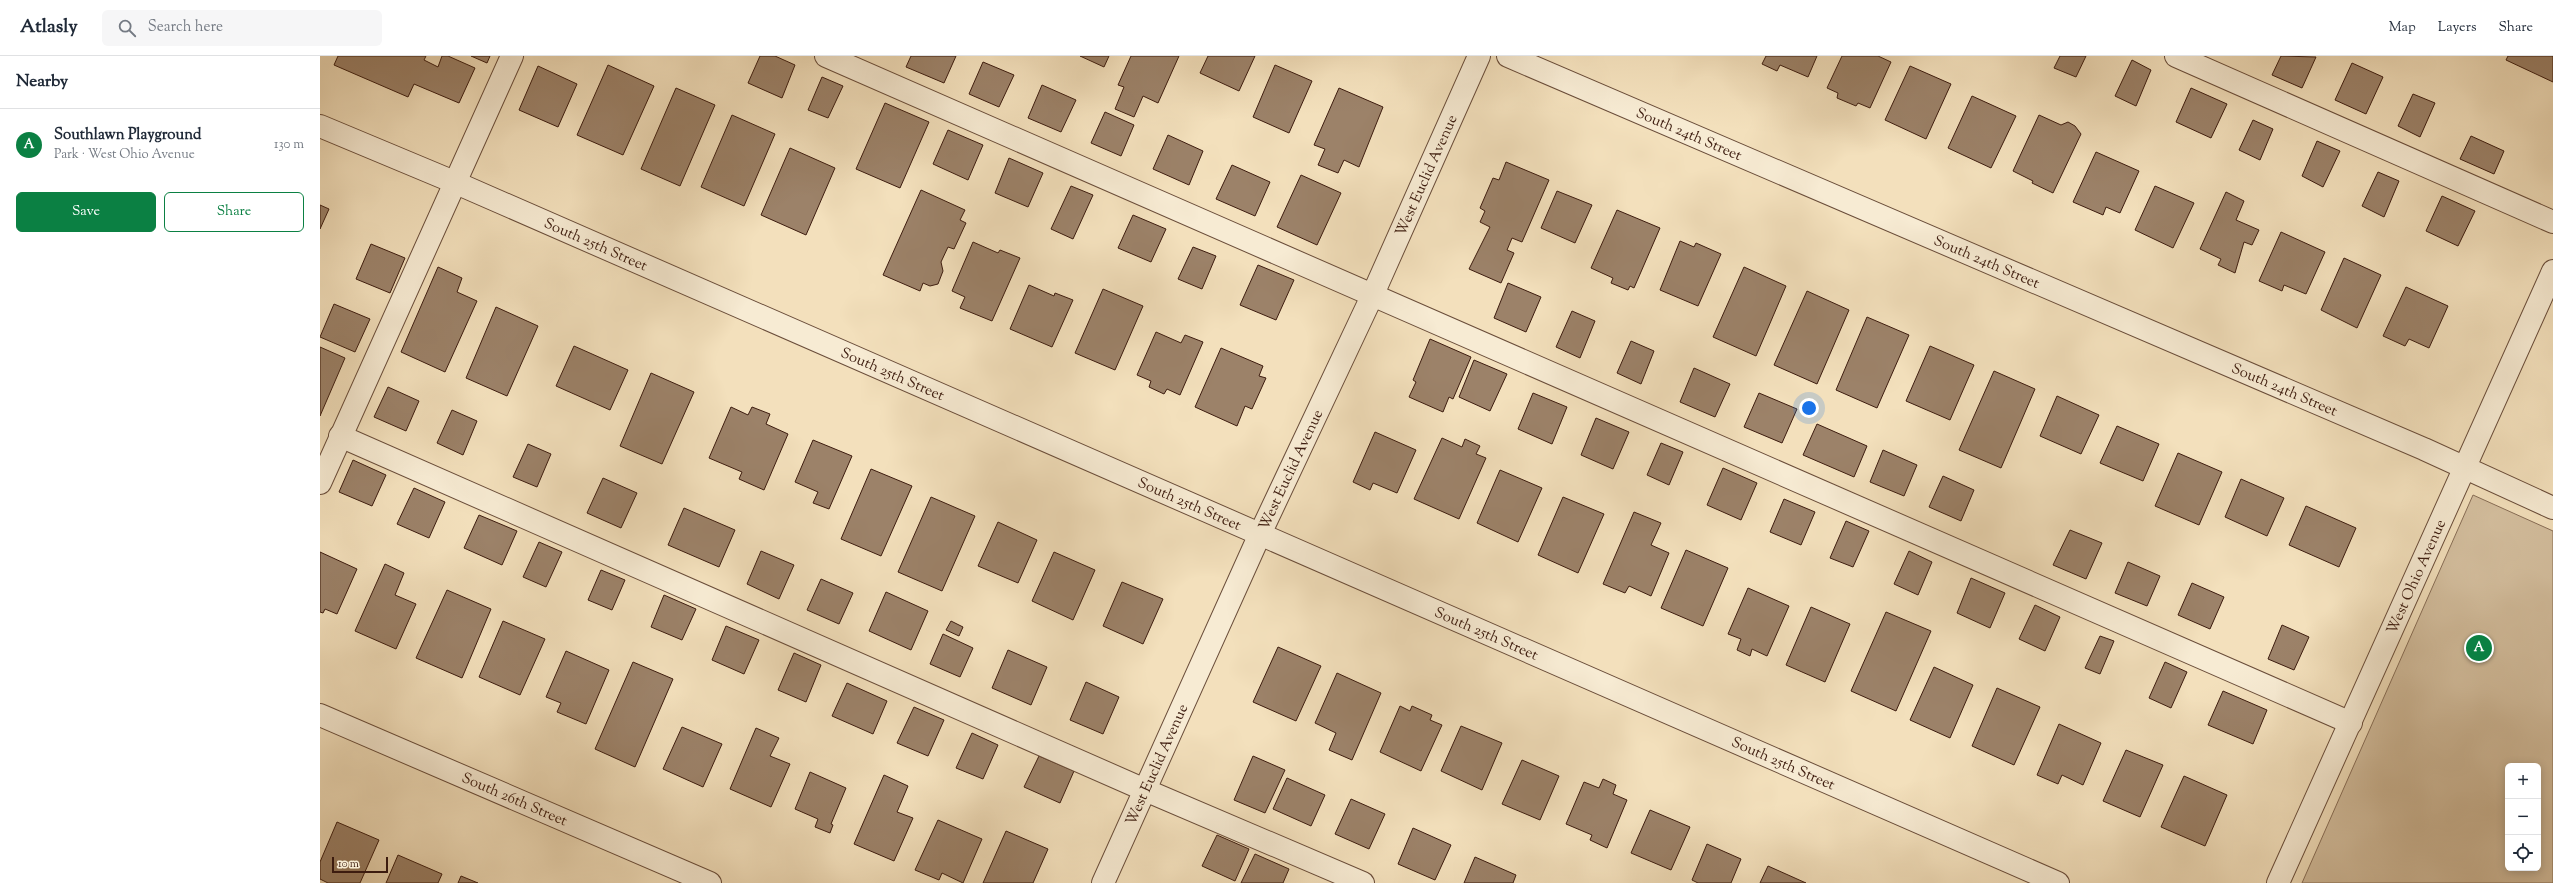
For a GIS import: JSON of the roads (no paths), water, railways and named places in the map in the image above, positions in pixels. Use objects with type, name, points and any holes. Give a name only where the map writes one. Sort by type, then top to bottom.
[{"type":"street","points":[[320,483],[454,182],[512,56]]},
{"type":"street","points":[[826,56],[2351,723]]},
{"type":"street","name":"West Euclid Avenue","points":[[1103,883],[1260,534],[1373,294],[1479,56]]},
{"type":"street","name":"South 24th Street","points":[[1508,56],[2465,467],[2553,508]]},
{"type":"street","points":[[2176,56],[2553,222]]},
{"type":"street","name":"South 25th Street","points":[[320,126],[454,182],[2058,883]]},
{"type":"street","name":"West Ohio Avenue","points":[[2278,883],[2553,270]]},
{"type":"street","points":[[340,436],[1145,790],[1363,883]]},
{"type":"street","name":"South 26th Street","points":[[320,714],[710,883]]},
{"type":"place","name":"Southlawn Playground","points":[[2479,648]]}]
